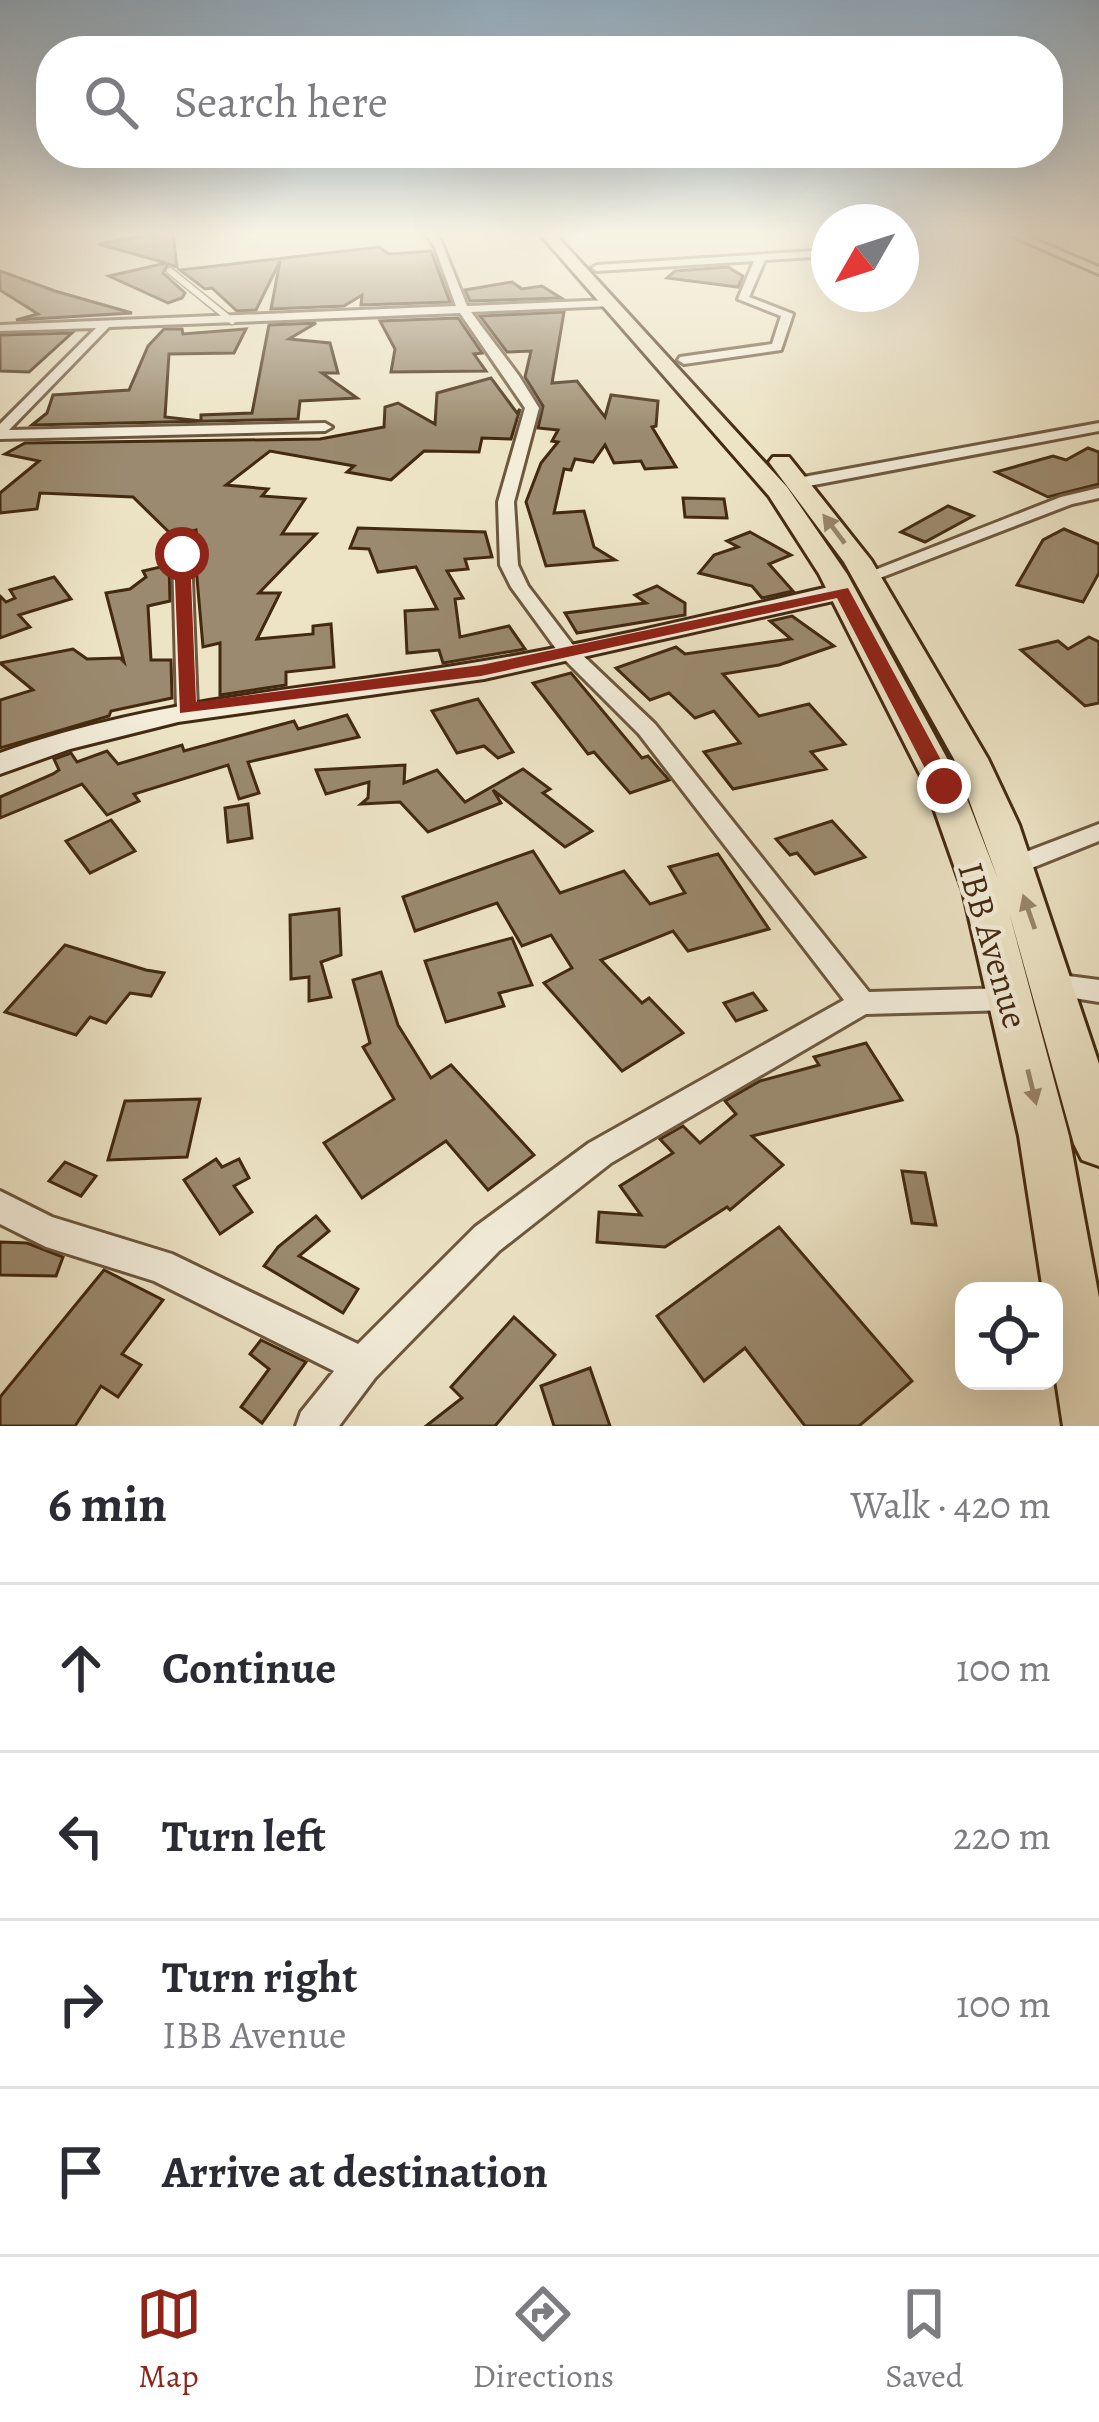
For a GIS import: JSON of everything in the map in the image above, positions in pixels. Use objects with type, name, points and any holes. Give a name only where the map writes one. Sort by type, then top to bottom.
[{"type":"main road","name":"IBB Avenue","points":[[616,301],[854,584],[944,786],[983,891],[1044,1136],[1093,1426]]},
{"type":"main road","points":[[620,301],[684,360],[798,483],[854,584],[971,760],[1053,985],[1099,1144]]},
{"type":"street","points":[[461,301],[532,408],[506,502],[506,542],[520,587],[569,653],[647,729],[862,1003]]},
{"type":"street","points":[[0,328],[465,312],[524,301]]},
{"type":"street","points":[[684,360],[777,347],[787,314],[748,301]]},
{"type":"street","points":[[0,433],[105,325]]},
{"type":"street","points":[[0,433],[325,427]]},
{"type":"street","points":[[798,483],[1099,427]]},
{"type":"street","points":[[0,764],[115,723],[481,670],[854,584],[1066,500],[1099,493]]},
{"type":"street","points":[[182,554],[187,709]]},
{"type":"street","points":[[1013,866],[1099,832]]},
{"type":"street","points":[[1053,985],[1099,991]]},
{"type":"street","points":[[315,1426],[362,1365],[487,1239],[600,1154],[862,1003],[1011,999]]},
{"type":"street","points":[[0,1207],[46,1231],[160,1266],[362,1365]]},
{"type":"lane","points":[[207,301],[232,321]]},
{"type":"building","points":[[17,301],[88,301],[132,313],[16,320],[38,314]]},
{"type":"building","points":[[226,301],[261,301],[256,310],[237,311]]},
{"type":"building","points":[[273,301],[353,301],[344,306],[271,309]]},
{"type":"building","points":[[361,301],[450,302],[361,305]]},
{"type":"building","points":[[564,312],[552,383],[577,381],[605,417],[611,395],[658,401],[656,426],[652,427],[676,467],[645,469],[641,461],[614,463],[605,445],[593,462],[575,459],[571,470],[564,469],[554,513],[584,511],[594,547],[615,560],[546,566],[526,502],[541,463],[558,442],[552,441],[558,430],[538,428],[543,406],[525,377],[531,351],[507,352],[480,316]]},
{"type":"building","points":[[458,318],[482,353],[474,354],[486,371],[391,372],[395,349],[380,321]]},
{"type":"building","points":[[316,323],[289,339],[330,343],[338,373],[322,373],[357,398],[300,401],[298,419],[32,425],[47,413],[53,395],[129,390],[148,346],[164,329],[182,329],[183,334],[246,329],[234,353],[169,354],[165,417],[201,421],[201,415],[252,413],[269,325]]},
{"type":"building","points":[[72,333],[29,372],[0,371],[0,335]]},
{"type":"building","points":[[491,378],[517,413],[520,409],[511,439],[482,438],[479,452],[424,451],[391,480],[347,472],[354,466],[270,451],[226,485],[268,489],[262,496],[305,499],[282,534],[316,534],[259,593],[280,593],[257,639],[313,634],[313,626],[331,624],[334,667],[286,672],[286,685],[220,695],[220,643],[203,647],[196,567],[202,567],[196,530],[174,537],[133,497],[40,493],[37,509],[0,513],[0,493],[39,461],[5,454],[25,443],[320,439],[384,427],[385,407],[398,403],[435,424],[437,393]]},
{"type":"building","points":[[1088,448],[1099,452],[1099,484],[1048,497],[996,472],[1053,456],[1066,460]]},
{"type":"building","points":[[683,498],[724,499],[727,518],[685,517]]},
{"type":"building","points":[[948,506],[973,516],[925,542],[901,532]]},
{"type":"building","points":[[358,528],[485,532],[492,557],[465,559],[468,569],[447,571],[463,598],[455,599],[460,637],[509,626],[525,649],[443,663],[439,650],[407,653],[405,611],[437,609],[416,567],[378,572],[369,549],[350,548]]},
{"type":"building","points":[[1064,529],[1099,544],[1099,573],[1083,602],[1017,585],[1043,540]]},
{"type":"building","points":[[750,532],[791,555],[769,564],[793,591],[762,598],[752,586],[699,573],[714,555],[738,547],[727,541]]},
{"type":"building","points":[[169,565],[170,601],[148,606],[151,660],[171,660],[172,698],[111,711],[109,716],[0,748],[0,700],[33,690],[0,663],[73,649],[87,659],[120,658],[124,662],[106,593],[130,589],[146,577],[143,571]]},
{"type":"building","points":[[54,577],[71,599],[19,615],[30,627],[0,638],[0,596],[6,602],[15,598],[10,590]]},
{"type":"building","points":[[657,586],[685,603],[685,615],[577,633],[565,613],[646,603],[635,595]]},
{"type":"building","points":[[792,616],[834,646],[779,665],[723,674],[759,716],[809,704],[845,744],[811,752],[826,769],[733,789],[704,752],[740,743],[714,711],[695,718],[669,693],[650,700],[616,668],[676,647],[685,654],[791,639],[770,621]]},
{"type":"building","points":[[1089,637],[1099,642],[1099,703],[1085,706],[1021,650],[1058,641],[1068,649]]},
{"type":"building","points":[[571,673],[642,758],[648,756],[669,780],[630,793],[594,752],[588,754],[533,683]]},
{"type":"building","points":[[478,699],[513,752],[498,758],[484,746],[457,753],[432,711]]},
{"type":"building","points":[[347,715],[359,737],[248,762],[259,793],[239,799],[228,765],[134,794],[139,801],[107,815],[82,784],[0,818],[0,797],[53,774],[59,770],[54,759],[71,753],[77,762],[107,751],[118,764],[294,721],[298,729]]},
{"type":"building","points":[[405,765],[404,783],[437,770],[465,802],[523,769],[550,789],[543,793],[592,831],[565,847],[493,790],[501,803],[428,832],[400,802],[361,804],[368,798],[369,782],[326,794],[316,770]]},
{"type":"building","points":[[248,804],[252,838],[228,842],[225,808]]},
{"type":"building","points":[[111,820],[135,851],[90,873],[66,841]]},
{"type":"building","points":[[832,821],[865,857],[815,874],[797,853],[790,855],[776,839]]},
{"type":"building","points":[[533,851],[560,893],[624,871],[650,904],[685,893],[669,867],[718,854],[769,929],[688,951],[673,931],[601,960],[642,1003],[649,998],[683,1033],[622,1071],[544,983],[572,968],[551,935],[522,946],[497,903],[415,931],[403,897]]},
{"type":"building","points":[[339,909],[341,955],[321,962],[331,997],[309,1001],[309,977],[291,979],[290,915]]},
{"type":"building","points":[[512,938],[532,985],[499,993],[504,1006],[446,1022],[425,961]]},
{"type":"building","points":[[65,945],[164,973],[151,996],[130,993],[106,1023],[90,1017],[76,1035],[5,1012]]},
{"type":"building","points":[[381,972],[398,1025],[431,1078],[451,1065],[534,1155],[488,1190],[446,1141],[362,1198],[324,1143],[394,1099],[363,1047],[370,1043],[353,980]]},
{"type":"building","points":[[753,993],[766,1010],[736,1021],[724,1003]]},
{"type":"building","points":[[866,1043],[902,1100],[752,1136],[783,1165],[730,1210],[727,1207],[665,1247],[597,1242],[599,1212],[641,1215],[620,1186],[673,1153],[660,1139],[683,1126],[700,1143],[736,1114],[725,1101],[760,1081],[819,1065],[814,1057]]},
{"type":"building","points":[[200,1099],[187,1157],[108,1160],[125,1101]]},
{"type":"building","points":[[216,1159],[222,1167],[239,1159],[249,1178],[234,1186],[252,1212],[220,1234],[184,1180]]},
{"type":"building","points":[[65,1162],[96,1176],[81,1196],[49,1181]]},
{"type":"building","points":[[902,1171],[925,1173],[936,1225],[912,1223]]},
{"type":"building","points":[[316,1216],[329,1231],[299,1256],[358,1289],[343,1313],[264,1266],[278,1247]]},
{"type":"building","points":[[779,1227],[912,1381],[859,1426],[805,1426],[745,1348],[704,1381],[657,1316]]},
{"type":"building","points":[[0,1242],[27,1243],[63,1257],[56,1276],[0,1275]]},
{"type":"building","points":[[104,1270],[163,1300],[122,1354],[141,1365],[118,1397],[101,1386],[75,1426],[0,1426],[0,1397]]},
{"type":"building","points":[[514,1317],[555,1355],[495,1426],[426,1426],[462,1398],[451,1387]]},
{"type":"building","points":[[261,1340],[306,1362],[262,1423],[241,1407],[269,1369],[250,1354]]},
{"type":"building","points":[[590,1368],[610,1426],[554,1426],[541,1386]]},
{"type":"route","points":[[182,554],[187,709],[481,670],[842,592],[944,786]]}]
